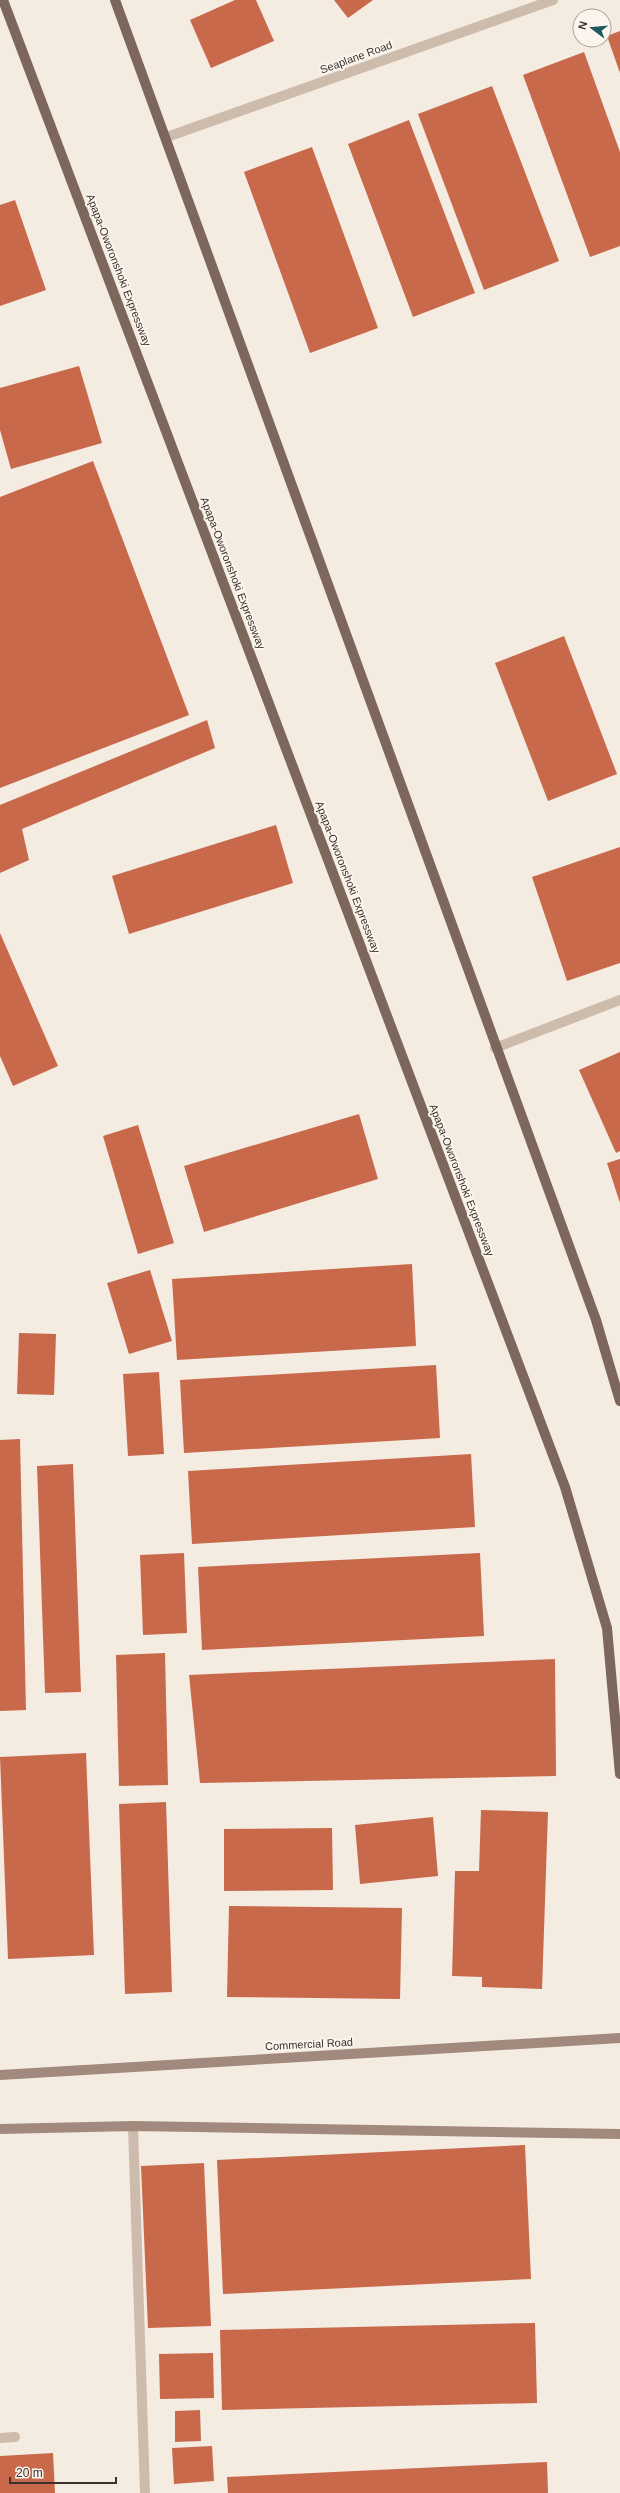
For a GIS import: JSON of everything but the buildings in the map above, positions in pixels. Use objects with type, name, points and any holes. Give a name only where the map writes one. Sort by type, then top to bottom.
[{"type":"main road","name":"Apapa-Oworonshoki Expressway","points":[[3,0],[565,1487],[607,1628],[620,1774]]},
{"type":"main road","points":[[115,0],[167,137],[495,1048],[596,1320],[620,1401]]},
{"type":"main road","name":"Commercial Road","points":[[0,2075],[620,2038]]},
{"type":"main road","points":[[0,2129],[133,2126],[620,2134]]},
{"type":"street","name":"Seaplane Road","points":[[167,137],[553,0]]},
{"type":"street","points":[[495,1048],[620,1000]]},
{"type":"street","points":[[133,2126],[145,2493]]},
{"type":"street","points":[[0,2438],[15,2437]]}]
